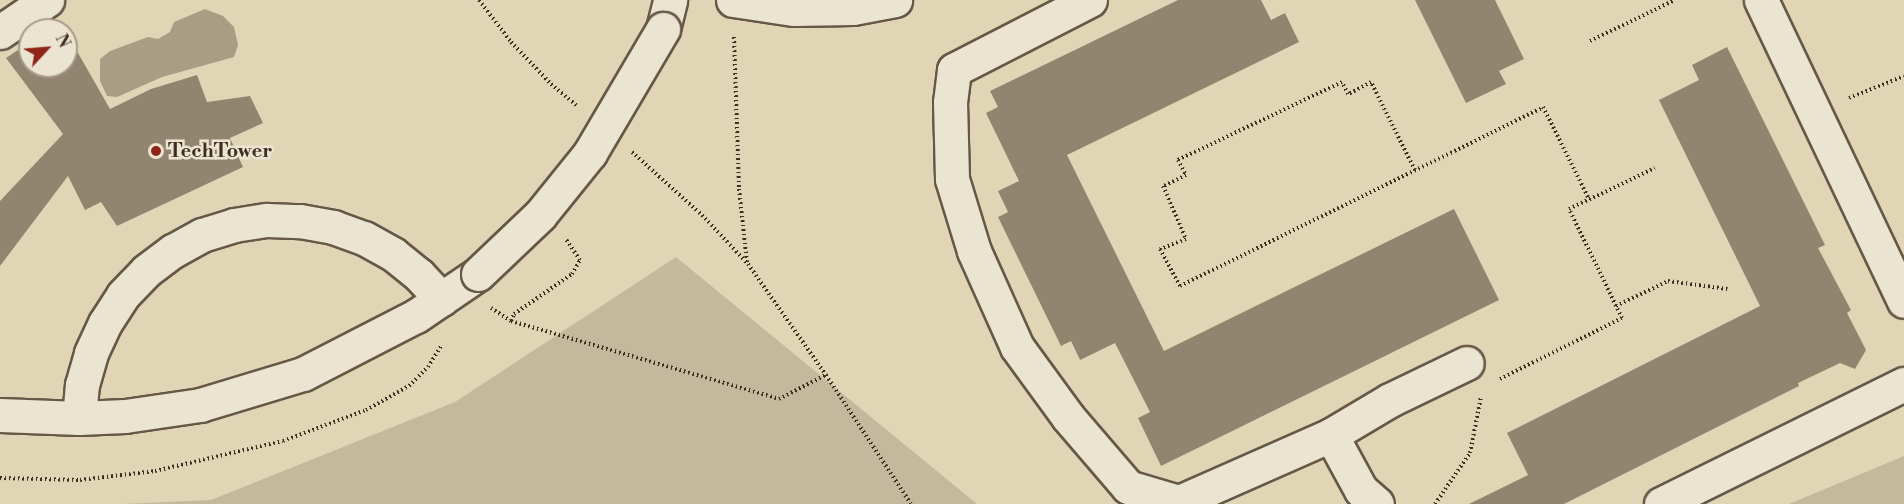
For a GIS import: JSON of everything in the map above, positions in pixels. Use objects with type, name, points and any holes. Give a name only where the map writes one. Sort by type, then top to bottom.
[{"type":"street","points":[[0,32],[47,0]]},
{"type":"street","points":[[733,0],[794,9],[854,8],[895,0]]},
{"type":"street","points":[[1090,0],[954,70],[950,102],[952,179],[974,251],[1017,347],[1068,417],[1128,487],[1179,502],[1331,435],[1390,400],[1475,375]]},
{"type":"street","points":[[1761,0],[1812,112],[1904,301]]},
{"type":"street","points":[[0,415],[79,418],[126,416],[200,405],[303,374],[370,341],[441,299],[474,277],[540,215],[590,153],[667,15]]},
{"type":"street","points":[[79,418],[82,385],[91,353],[105,322],[123,295],[146,271],[173,251],[202,236],[234,225],[267,220],[300,221],[343,230],[393,254],[419,275],[441,299]]},
{"type":"street","points":[[1661,504],[1904,384]]},
{"type":"street","points":[[1331,435],[1360,490],[1377,504]]},
{"type":"path","points":[[479,0],[511,42],[551,84],[585,113]]},
{"type":"path","points":[[733,0],[737,143],[747,264]]},
{"type":"path","points":[[1590,41],[1675,0]]},
{"type":"path","points":[[1812,112],[1904,76]]},
{"type":"path","points":[[1415,170],[1371,82],[1347,94],[1342,82],[1178,160],[1186,175],[1163,186],[1186,239],[1160,249],[1180,286],[1415,170],[1543,106],[1589,199]]},
{"type":"path","points":[[628,148],[702,216],[747,264],[826,375],[911,504]]},
{"type":"path","points":[[1494,382],[1622,318],[1569,209],[1655,168]]},
{"type":"path","points":[[511,321],[514,314],[572,274],[580,260],[573,247]]},
{"type":"path","points":[[474,277],[489,306],[511,321],[779,399],[826,375]]},
{"type":"path","points":[[1616,306],[1668,281],[1727,289]]},
{"type":"path","points":[[1435,504],[1470,453],[1475,375]]},
{"type":"shaded area","points":[[205,9],[223,16],[234,27],[238,45],[234,57],[162,77],[117,97],[107,96],[100,81],[100,59],[110,51],[148,37],[158,39],[170,32],[174,22]]},
{"type":"shaded area","points":[[676,257],[977,504],[122,504],[211,500],[455,402]]},
{"type":"shaded area","points":[[1904,456],[1904,504],[1789,504]]},
{"type":"building","points":[[1178,0],[1261,0],[1271,20],[1285,13],[1299,42],[1067,155],[1164,351],[1454,209],[1499,300],[1161,466],[1138,418],[1150,412],[1115,343],[1080,360],[1071,341],[1061,346],[998,217],[1008,212],[998,191],[1019,181],[986,113],[998,107],[990,91]]},
{"type":"building","points":[[1415,0],[1495,0],[1524,59],[1499,71],[1506,84],[1466,103]]},
{"type":"building","points":[[1727,47],[1825,245],[1818,248],[1851,310],[1847,313],[1866,350],[1855,369],[1840,363],[1798,383],[1799,386],[1564,504],[1469,504],[1528,475],[1507,433],[1760,306],[1659,100],[1699,80],[1692,65]]},
{"type":"building","name":"TechTower","points":[[18,50],[18,74],[6,58]]},
{"type":"building","name":"TechTower","points":[[78,53],[110,109],[151,89],[197,75],[207,102],[250,96],[263,123],[230,138],[243,167],[117,226],[101,202],[85,210],[68,176],[0,266],[0,201],[63,134],[21,78],[78,78]]},
{"type":"place","name":"TechTower","points":[[156,151]]}]
